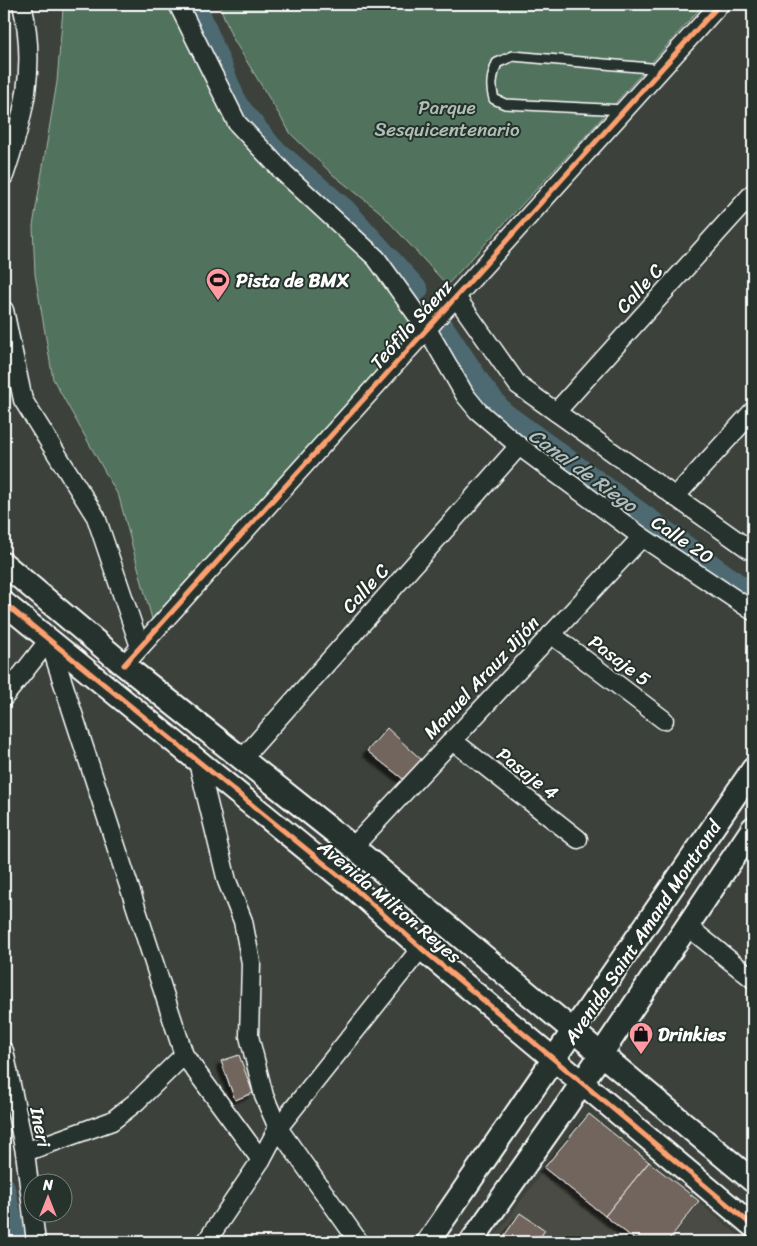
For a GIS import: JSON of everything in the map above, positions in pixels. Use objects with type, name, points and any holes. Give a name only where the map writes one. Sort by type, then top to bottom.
[{"type":"street","points":[[4,176],[29,83],[28,28],[22,4]]},
{"type":"street","name":"Calle 20","points":[[178,4],[237,122],[284,173],[376,258],[427,329],[465,395],[478,411],[519,446],[642,538],[753,612]]},
{"type":"street","name":"Teófilo Sáenz","points":[[124,665],[720,4]]},
{"type":"street","name":"Calle C","points":[[556,412],[753,193]]},
{"type":"street","name":"Calle 20","points":[[456,297],[518,385],[753,552]]},
{"type":"street","points":[[4,310],[23,400],[96,517],[140,647]]},
{"type":"street","points":[[675,497],[753,411]]},
{"type":"street","name":"Calle C","points":[[243,758],[519,446]]},
{"type":"street","name":"Manuel Arauz Jijón","points":[[353,847],[642,538]]},
{"type":"street","name":"Avenida Milton Reyes","points":[[4,564],[124,665],[353,847],[753,1181]]},
{"type":"street","name":"Avenida Milton Reyes","points":[[4,603],[354,888],[421,948],[753,1226]]},
{"type":"street","name":"Pasaje 5","points":[[551,634],[664,720]]},
{"type":"street","points":[[4,696],[49,640]]},
{"type":"street","points":[[49,640],[184,1055],[261,1160]]},
{"type":"street","name":"Pasaje 4","points":[[452,740],[578,839]]},
{"type":"street","points":[[198,762],[227,881],[243,922],[251,963],[249,1036],[264,1096],[278,1128],[359,1242]]},
{"type":"street","name":"Avenida Saint Amand Montrond","points":[[428,1242],[753,769]]},
{"type":"street","name":"Avenida Saint Amand Montrond","points":[[470,1242],[582,1082],[753,828]]},
{"type":"street","points":[[687,926],[753,979]]},
{"type":"street","points":[[206,1242],[261,1160],[278,1128],[421,948]]},
{"type":"street","name":"Ineri","points":[[4,1051],[25,1152],[36,1242]]},
{"type":"street","points":[[25,1152],[112,1121],[136,1102],[184,1055]]},
{"type":"lane","points":[[624,110],[505,104],[494,100],[491,88],[492,74],[497,63],[513,56],[661,69]]},
{"type":"shaded area","points":[[544,1170],[604,1217],[635,1242],[491,1242]]},
{"type":"shaded area","points":[[699,1203],[747,1242],[669,1242]]},
{"type":"green space","name":"Pista de BMX","points":[[87,4],[170,4],[230,123],[368,262],[415,328],[152,619],[119,497],[53,379],[35,274],[33,226],[57,82],[63,9]]},
{"type":"green space","name":"Parque Sesquicentenario","points":[[219,4],[704,4],[583,139],[447,285],[379,211],[332,174],[291,134],[232,37]]},
{"type":"building","points":[[387,728],[425,763],[407,782],[367,751]]},
{"type":"building","points":[[239,1055],[253,1093],[235,1100],[221,1061]]},
{"type":"building","points":[[589,1114],[649,1162],[605,1216],[544,1168]]},
{"type":"building","points":[[649,1162],[699,1201],[667,1242],[638,1242],[605,1216]]},
{"type":"building","points":[[520,1213],[545,1230],[537,1242],[500,1242]]},
{"type":"waterway","name":"Canal de Riego","points":[[196,4],[237,104],[272,147],[346,210],[418,290]]},
{"type":"waterway","name":"Canal de Riego","points":[[439,320],[483,387],[503,412],[753,595]]},
{"type":"waterway","name":"Canal de Riego","points":[[4,1186],[17,1242]]},
{"type":"cycle path","points":[[124,665],[720,4]]},
{"type":"cycle path","points":[[4,603],[354,888],[421,948],[753,1226]]},
{"type":"place","name":"Pista de BMX","points":[[218,301]]},
{"type":"place","name":"Drinkies","points":[[641,1055]]}]
